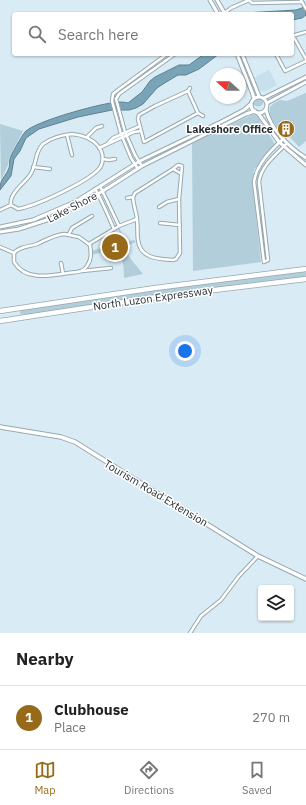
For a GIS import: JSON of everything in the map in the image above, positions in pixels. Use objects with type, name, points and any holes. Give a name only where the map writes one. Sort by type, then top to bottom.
[{"type":"highway","name":"North Luzon Expressway","points":[[0,311],[162,287],[306,269]]},
{"type":"highway","name":"North Luzon Expressway","points":[[0,321],[158,297],[306,279]]},
{"type":"main road","name":"Tourism Road Extension","points":[[0,427],[61,437],[75,442],[258,556],[306,579]]},
{"type":"street","points":[[210,0],[217,12]]},
{"type":"street","points":[[217,0],[223,12]]},
{"type":"street","points":[[228,12],[249,0],[252,3],[302,1],[306,9]]},
{"type":"street","points":[[294,36],[306,32]]},
{"type":"street","points":[[277,56],[285,71],[306,60],[294,38]]},
{"type":"street","points":[[138,169],[122,138],[112,97],[118,90],[164,56]]},
{"type":"street","points":[[142,166],[135,155],[125,132],[117,98],[119,94],[172,56]]},
{"type":"street","points":[[238,56],[254,98]]},
{"type":"street","points":[[243,56],[259,96]]},
{"type":"street","points":[[264,98],[306,76]]},
{"type":"street","points":[[300,80],[302,84]]},
{"type":"street","points":[[267,103],[306,82]]},
{"type":"street","points":[[190,88],[188,91],[141,113],[138,119],[144,142],[198,113]]},
{"type":"street","points":[[188,91],[198,113],[204,116]]},
{"type":"street","points":[[306,158],[288,144],[274,127],[266,110],[267,103],[264,98],[259,96],[254,98],[251,104],[252,108],[279,142],[306,164]]},
{"type":"street","points":[[112,97],[117,98]]},
{"type":"street","name":"Lake Shore","points":[[0,227],[33,220],[74,202],[140,161],[223,121],[244,110],[251,104]]},
{"type":"street","points":[[256,112],[263,112],[266,110]]},
{"type":"street","name":"Lake Shore","points":[[0,232],[19,229],[56,217],[98,194],[142,166],[246,114],[256,112]]},
{"type":"street","points":[[87,137],[96,128],[102,126]]},
{"type":"street","points":[[108,143],[113,138],[140,126]]},
{"type":"street","points":[[100,148],[108,143],[141,131]]},
{"type":"street","points":[[67,135],[72,155]]},
{"type":"street","points":[[67,135],[78,135],[87,137],[100,148],[102,159],[98,170],[64,191],[41,202],[18,209],[11,205],[12,198],[31,174],[37,153],[47,142],[67,135]]},
{"type":"street","points":[[283,139],[259,166],[256,171],[254,182],[264,262],[268,260],[259,176],[264,167],[288,144]]},
{"type":"street","points":[[102,159],[115,159]]},
{"type":"street","points":[[178,165],[181,165],[179,199],[180,249],[178,257],[173,260],[158,259],[149,256],[142,250],[138,240],[137,219],[133,197],[135,193],[173,170],[178,165]]},
{"type":"street","points":[[34,167],[50,169]]},
{"type":"street","points":[[173,170],[180,173]]},
{"type":"street","points":[[254,182],[259,182]]},
{"type":"street","points":[[100,186],[103,191],[107,214],[114,229]]},
{"type":"street","points":[[95,189],[119,226]]},
{"type":"street","points":[[127,198],[133,197]]},
{"type":"street","points":[[159,207],[167,202],[179,199]]},
{"type":"street","points":[[0,210],[11,205]]},
{"type":"street","points":[[69,234],[72,228],[92,216]]},
{"type":"street","points":[[89,244],[119,226],[137,219]]},
{"type":"street","points":[[160,224],[180,225]]},
{"type":"street","points":[[82,271],[87,266],[91,258],[89,244],[83,239],[69,234],[58,235],[37,244],[19,248],[14,253],[13,259],[16,265],[28,274],[42,276],[111,268]]},
{"type":"street","points":[[0,247],[14,253]]},
{"type":"street","points":[[61,263],[63,274]]},
{"type":"street","points":[[190,633],[201,616],[221,600],[239,576],[258,556]]},
{"type":"shaded area","points":[[306,5],[306,15],[302,18],[294,20],[294,12],[261,12],[296,10]]},
{"type":"shaded area","points":[[201,56],[216,56],[199,69],[186,75],[178,75],[163,84],[157,88],[143,104],[136,108],[129,110],[112,110],[78,117],[39,129],[26,138],[20,151],[14,159],[11,176],[0,190],[2,180],[9,168],[12,154],[25,132],[31,128],[55,118],[84,109],[110,103],[128,103],[142,92],[155,77],[179,65],[189,65]]},
{"type":"shaded area","points":[[269,70],[277,85],[266,91],[262,91],[258,89],[254,78]]},
{"type":"shaded area","points":[[306,93],[306,141],[299,147],[289,136],[293,132],[291,127],[286,124],[279,130],[269,115],[270,107],[280,100],[287,101]]},
{"type":"shaded area","points":[[258,95],[262,97],[264,101],[262,105],[258,107],[254,105],[252,101],[254,97]]},
{"type":"shaded area","points":[[253,114],[257,116],[275,144],[254,170],[252,180],[261,262],[193,271],[192,143]]},
{"type":"shaded area","points":[[0,124],[23,131],[9,158],[8,165],[1,180]]},
{"type":"shaded area","points":[[119,226],[122,235],[121,243],[134,240],[136,242],[124,247],[130,258],[143,274],[124,278],[123,262],[117,253],[108,252],[92,255],[91,251],[111,245],[115,241],[110,230],[112,228],[114,235],[120,233],[117,228]]},
{"type":"shaded area","points":[[306,271],[306,278],[98,304],[25,315],[20,314],[21,310],[96,298]]},
{"type":"place","name":"Lakeshore Office","points":[[286,129]]},
{"type":"place","name":"Clubhouse","points":[[115,247]]}]
